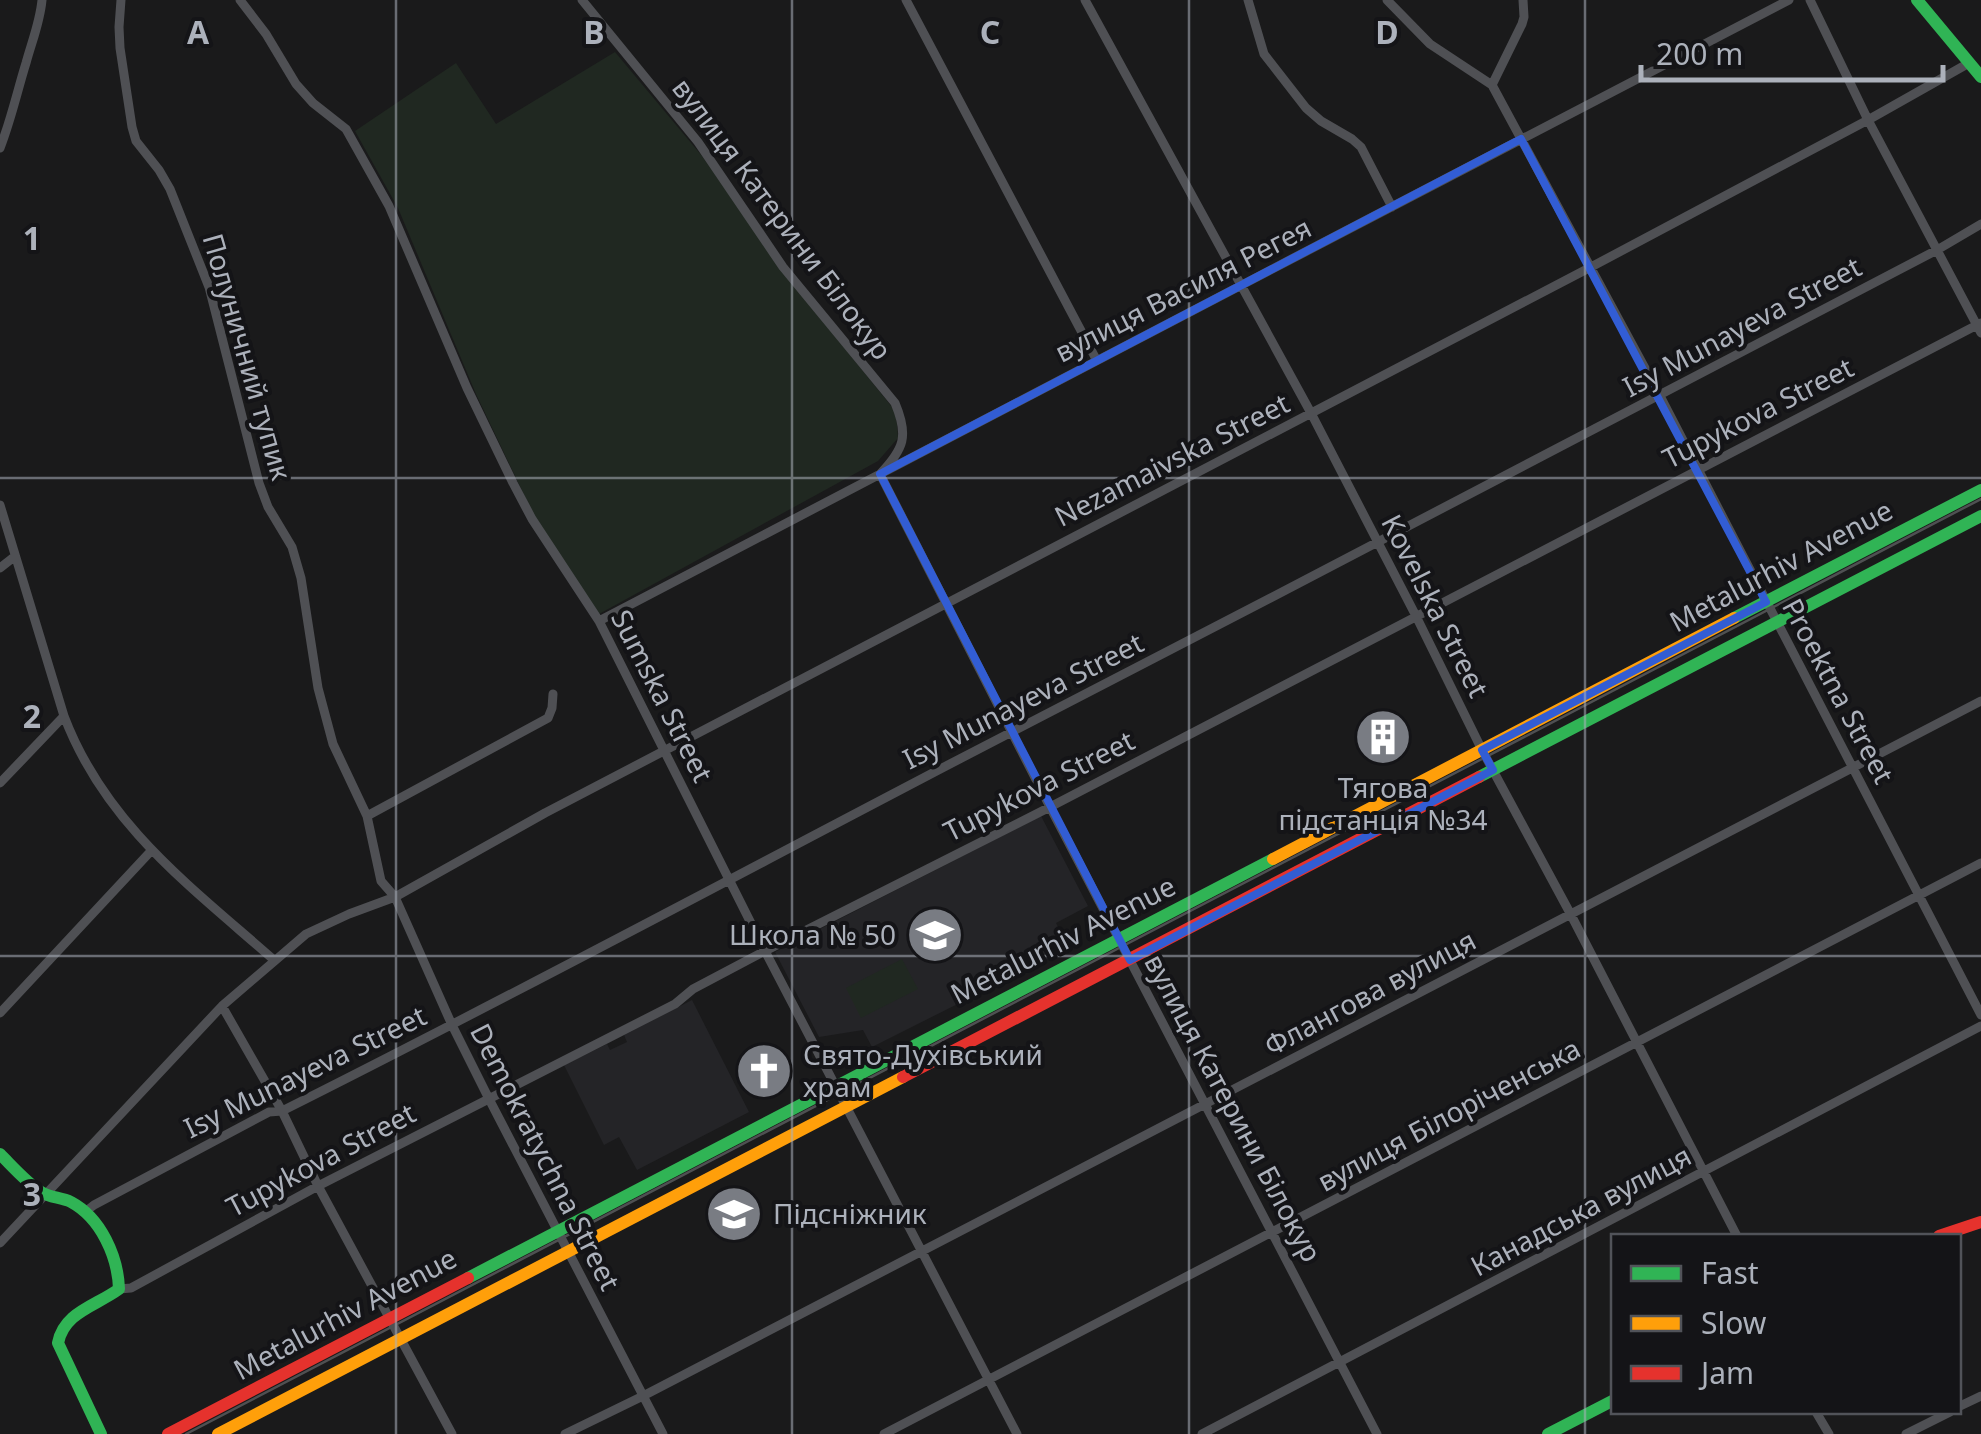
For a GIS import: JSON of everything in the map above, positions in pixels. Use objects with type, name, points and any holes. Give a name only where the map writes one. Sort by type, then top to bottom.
[{"type":"main road","points":[[1917,0],[1981,77]]},
{"type":"main road","name":"Metalurhiv Avenue","points":[[168,1434],[1981,490]]},
{"type":"main road","name":"Metalurhiv Avenue","points":[[218,1434],[1981,516]]},
{"type":"main road","points":[[0,1154],[44,1195],[68,1200],[85,1212],[116,1260],[119,1289],[66,1321],[59,1330],[58,1343],[100,1434]]},
{"type":"main road","points":[[1945,1234],[1981,1222]]},
{"type":"main road","points":[[1548,1434],[1611,1402]]},
{"type":"street","points":[[0,148],[13,115],[42,0]]},
{"type":"street","name":"Полуничний тупик","points":[[121,0],[120,48],[136,141],[170,189],[209,287],[258,483],[292,547],[318,688],[333,744],[367,816],[382,881],[395,896]]},
{"type":"street","name":"Sumska Street","points":[[240,0],[296,84],[346,129],[389,206],[467,388],[513,483],[532,520],[599,621],[765,951],[1017,1434]]},
{"type":"street","name":"вулиця Катерини Білокур","points":[[582,0],[698,142],[783,267],[895,403],[904,435],[894,459],[880,474],[1377,1434]]},
{"type":"street","points":[[906,0],[1096,359]]},
{"type":"street","name":"Kovelska Street","points":[[1086,0],[1311,413],[1492,770],[1736,1234]]},
{"type":"street","points":[[1248,0],[1270,63],[1321,122],[1361,147],[1392,207]]},
{"type":"street","name":"Proektna Street","points":[[1387,0],[1430,44],[1492,84],[1660,396],[1981,1015]]},
{"type":"street","points":[[1492,84],[1522,24],[1523,0]]},
{"type":"street","name":"вулиця Василя Регея","points":[[599,621],[1789,0]]},
{"type":"street","points":[[1810,0],[1868,120],[1980,327]]},
{"type":"street","name":"Nezamaivska Street","points":[[0,1243],[222,1006],[306,934],[395,896],[946,602],[1591,267],[1968,63]]},
{"type":"street","name":"Isy Munayeva Street","points":[[85,1212],[268,1112],[282,1110],[452,1025],[1660,396],[1981,224]]},
{"type":"street","name":"Tupykova Street","points":[[119,1289],[131,1288],[318,1186],[674,1004],[765,951],[1980,327]]},
{"type":"street","points":[[0,505],[64,716],[73,740],[112,806],[151,852],[274,960]]},
{"type":"street","points":[[0,568],[14,556]]},
{"type":"street","points":[[367,816],[548,718],[552,694]]},
{"type":"street","name":"Флангова вулиця","points":[[565,1434],[1981,701]]},
{"type":"street","points":[[0,783],[64,716]]},
{"type":"street","points":[[0,1013],[151,852]]},
{"type":"street","name":"вулиця Білоріченська","points":[[884,1434],[1981,863]]},
{"type":"street","name":"Demokratychna Street","points":[[395,896],[488,1098],[663,1434]]},
{"type":"street","points":[[222,1006],[282,1110],[318,1186],[452,1434]]},
{"type":"street","name":"Канадська вулиця","points":[[1202,1434],[1981,1026]]},
{"type":"street","points":[[1906,1434],[1946,1414]]},
{"type":"highlighted area","points":[[1521,139],[1766,602],[1482,750],[1493,770],[1130,960],[880,474]]},
{"type":"shaded area","points":[[615,52],[702,156],[789,279],[896,412],[898,438],[878,461],[599,614],[535,518],[476,394],[398,208],[355,131],[456,63],[496,124]]},
{"type":"shaded area","name":"Школа № 50","points":[[1041,816],[1088,906],[1056,923],[1069,948],[872,1047],[863,1030],[819,1037],[775,952]]},
{"type":"shaded area","points":[[902,959],[918,989],[861,1018],[846,988]]},
{"type":"shaded area","points":[[692,1000],[749,1112],[637,1170],[619,1137],[604,1145],[564,1065],[607,1044],[610,1050],[627,1042],[624,1035]]},
{"type":"tram line","points":[[186,1434],[1981,499]]},
{"type":"traffic: fast","points":[[1917,0],[1981,77]]},
{"type":"traffic: fast","points":[[1734,618],[1981,490]]},
{"type":"traffic: fast","points":[[1479,777],[1981,516]]},
{"type":"traffic: fast","points":[[468,1278],[1273,859]]},
{"type":"traffic: fast","points":[[0,1154],[41,1192],[82,1209],[99,1228],[111,1252],[119,1289],[74,1317],[61,1332],[58,1343],[101,1434]]},
{"type":"traffic: fast","points":[[1548,1434],[1611,1402]]},
{"type":"traffic: slow","points":[[1273,859],[1734,618]]},
{"type":"traffic: slow","points":[[218,1434],[903,1077]]},
{"type":"traffic: jam","points":[[903,1077],[1479,777]]},
{"type":"traffic: jam","points":[[1945,1234],[1981,1222]]},
{"type":"traffic: jam","points":[[168,1434],[468,1278]]},
{"type":"place","name":"Тягова пiдстанцiя №34","points":[[1383,737]]},
{"type":"place","name":"Школа № 50","points":[[935,935]]},
{"type":"place","name":"Свято-Духівський храм","points":[[764,1071]]},
{"type":"place","name":"Підсніжник","points":[[734,1214]]}]
